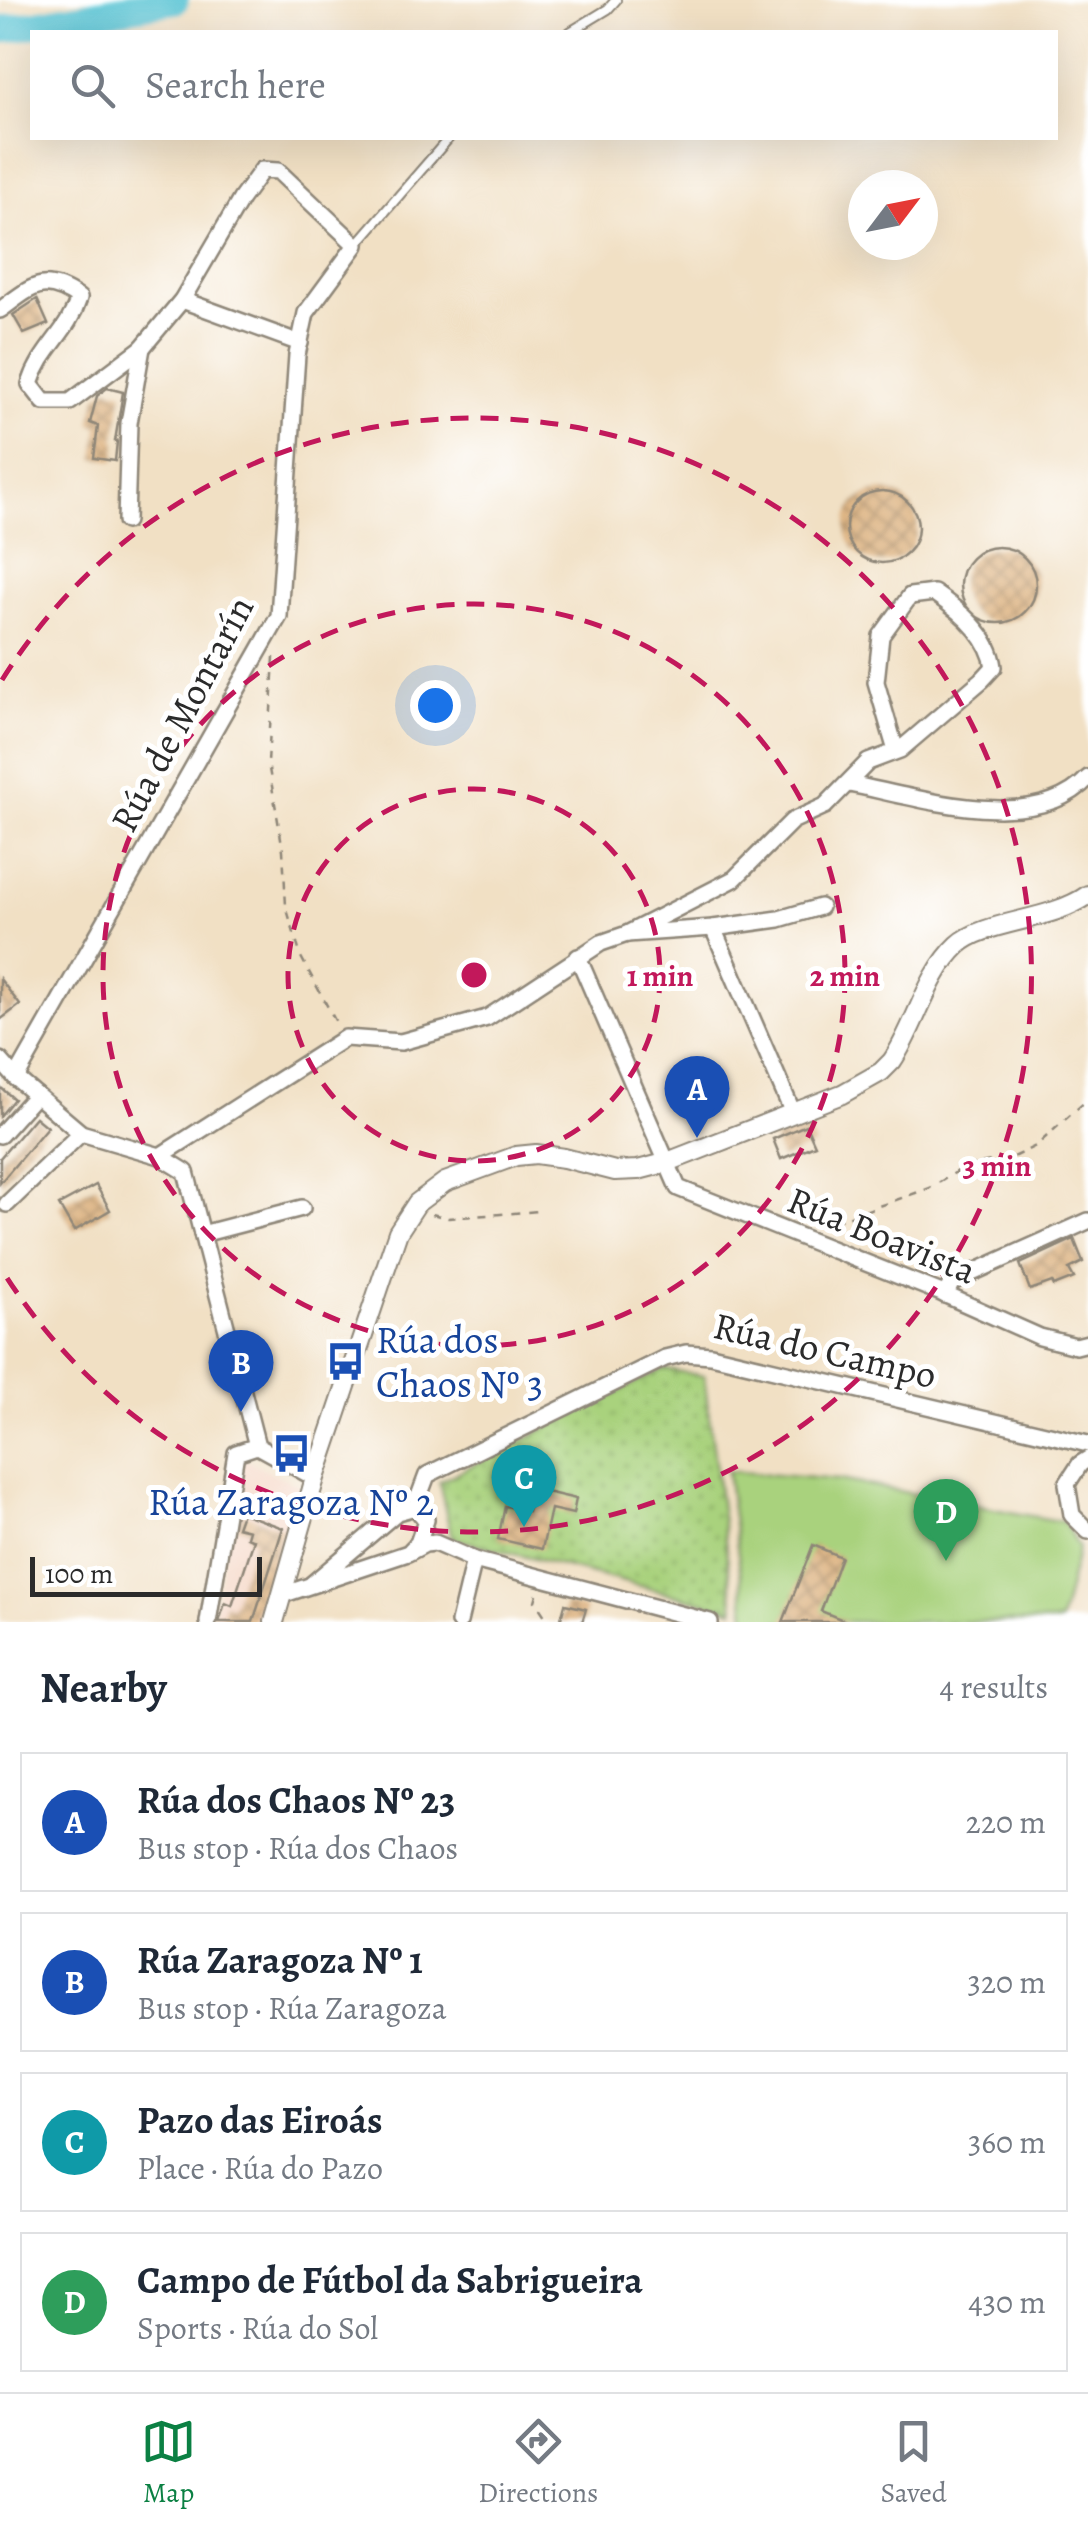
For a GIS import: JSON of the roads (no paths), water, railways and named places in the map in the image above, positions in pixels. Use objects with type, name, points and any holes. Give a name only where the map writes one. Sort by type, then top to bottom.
[{"type":"street","points":[[0,310],[34,286],[59,284],[79,298],[73,317],[38,361],[30,384],[44,402],[70,402],[142,348],[182,300],[262,170],[278,171],[356,245]]},
{"type":"street","name":"Rúa de Montarín","points":[[16,1078],[279,616],[300,343],[306,313],[356,245]]},
{"type":"street","points":[[182,300],[300,343]]},
{"type":"street","points":[[126,521],[129,422],[142,348]]},
{"type":"street","points":[[160,1156],[345,1038],[401,1042],[487,1018],[601,943],[734,879],[792,821],[825,806],[868,762],[896,752],[994,667],[992,652],[960,610],[934,592],[910,596],[881,636],[876,682],[896,752]]},
{"type":"street","points":[[849,784],[980,808],[1031,808],[1076,791],[1088,778]]},
{"type":"street","points":[[274,1622],[316,1478],[398,1232],[426,1193],[444,1182],[516,1156],[564,1158],[615,1171],[664,1164],[842,1094],[882,1072],[902,1046],[939,971],[958,945],[977,934],[1041,917],[1088,895]]},
{"type":"street","points":[[626,934],[780,920],[820,908]]},
{"type":"street","points":[[713,928],[793,1113]]},
{"type":"street","points":[[578,957],[664,1164]]},
{"type":"street","points":[[1,1064],[80,1133],[160,1156],[186,1172],[257,1446]]},
{"type":"street","points":[[0,1135],[36,1095]]},
{"type":"street","points":[[2,1202],[80,1133]]},
{"type":"street","name":"Rúa Boavista","points":[[664,1164],[678,1188],[1040,1337],[1076,1346],[1088,1344]]},
{"type":"street","points":[[202,1234],[302,1208]]},
{"type":"street","points":[[945,1295],[952,1282],[1088,1221]]},
{"type":"street","name":"Rúa do Campo","points":[[408,1554],[418,1543],[427,1475],[665,1358],[686,1353],[711,1355],[1088,1444]]},
{"type":"street","points":[[208,1622],[236,1453],[257,1446],[316,1478]]},
{"type":"street","points":[[1088,1459],[1080,1464],[1068,1484],[1072,1515],[1088,1532]]},
{"type":"street","points":[[308,1588],[397,1512],[420,1514],[446,1548]]},
{"type":"street","points":[[282,1596],[408,1554],[424,1544],[436,1544],[474,1560],[710,1622]]},
{"type":"street","points":[[459,1622],[474,1560]]},
{"type":"lane","points":[[573,30],[608,10],[616,0]]},
{"type":"lane","points":[[356,245],[447,140]]},
{"type":"waterway","points":[[0,30],[175,0]]},
{"type":"place","name":"Rúa dos Chaos Nº 23","points":[[697,1138]]},
{"type":"place","name":"Rúa dos Chaos Nº 3","points":[[346,1362]]},
{"type":"place","name":"Rúa Zaragoza Nº 1","points":[[241,1412]]},
{"type":"place","name":"Rúa Zaragoza Nº 2","points":[[291,1453]]},
{"type":"place","name":"Pazo das Eiroás","points":[[524,1527]]},
{"type":"place","name":"Campo de Fútbol da Sabrigueira","points":[[946,1561]]}]
